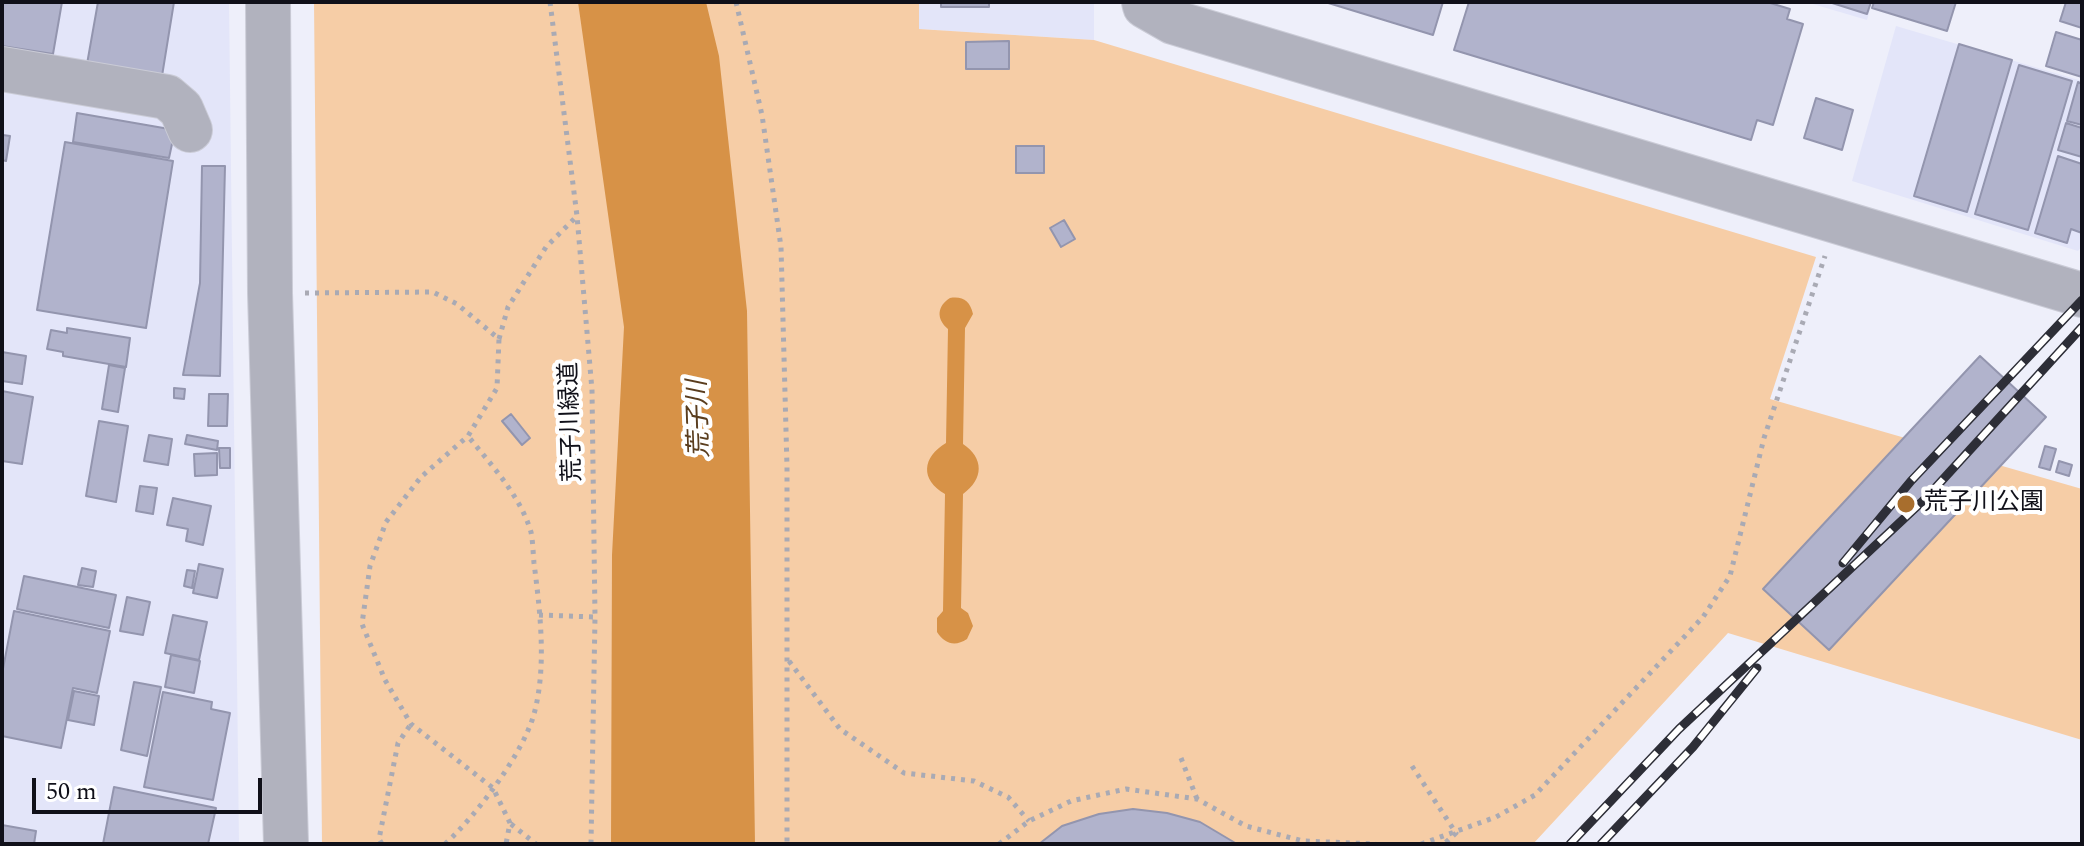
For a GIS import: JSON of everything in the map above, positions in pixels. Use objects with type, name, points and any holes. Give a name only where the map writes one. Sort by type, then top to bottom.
[{"type":"street","points":[[268,2],[270,293],[286,844]]},
{"type":"street","points":[[1144,2],[1145,6],[1173,22],[1837,221],[2075,283]]},
{"type":"street","points":[[2,69],[167,97],[181,109],[190,130]]},
{"type":"path","name":"荒子川緑道","points":[[550,2],[577,216],[592,390],[595,617],[591,844]]},
{"type":"path","points":[[736,2],[762,115],[781,247],[787,467],[787,844]]},
{"type":"path","points":[[536,844],[510,823],[493,788],[411,724],[385,680],[362,624],[370,566],[386,522],[421,477],[468,436],[497,388],[499,339],[508,307],[546,247],[577,216]]},
{"type":"path","points":[[1421,844],[1496,817],[1535,795],[1703,617],[1730,576],[1764,438],[1837,221]]},
{"type":"path","points":[[270,293],[433,292],[457,304],[499,339]]},
{"type":"path","points":[[445,844],[493,788],[526,736],[534,713],[539,674],[539,615],[531,532],[514,496],[468,436]]},
{"type":"path","points":[[539,615],[595,617]]},
{"type":"path","points":[[787,660],[840,729],[904,773],[974,781],[1008,797],[1029,821]]},
{"type":"path","points":[[382,844],[379,839],[398,743],[411,724]]},
{"type":"path","points":[[1181,758],[1197,799]]},
{"type":"path","points":[[1412,766],[1456,833]]},
{"type":"path","points":[[999,844],[1029,821],[1071,801],[1126,789],[1197,799],[1246,826],[1303,841],[1376,844]]},
{"type":"path","points":[[506,844],[510,823]]},
{"type":"path","points":[[1444,844],[1456,833]]},
{"type":"shaded area","points":[[2,2],[229,2],[239,844],[2,844]]},
{"type":"shaded area","name":"荒子川公園","points":[[314,2],[919,2],[919,29],[1094,40],[1816,257],[1770,399],[2082,489],[2082,740],[1728,633],[1533,844],[322,844]]},
{"type":"shaded area","points":[[919,2],[1094,2],[1094,40],[919,29]]},
{"type":"shaded area","points":[[1806,2],[1872,2],[1867,20]]},
{"type":"shaded area","points":[[1896,26],[2082,81],[2082,246],[2078,251],[1852,181]]},
{"type":"water","name":"荒子川","points":[[578,2],[706,2],[719,56],[747,311],[755,844],[611,844],[612,555],[624,327]]},
{"type":"water","points":[[950,298],[965,300],[973,314],[965,328],[963,444],[975,456],[979,469],[975,482],[963,494],[961,608],[968,613],[973,626],[967,639],[954,643],[947,642],[937,632],[937,618],[943,611],[945,494],[931,482],[927,468],[932,455],[946,443],[948,329],[941,321],[940,313]]},
{"type":"building","points":[[2,2],[62,2],[53,54],[2,46]]},
{"type":"building","points":[[98,2],[174,2],[162,76],[87,64]]},
{"type":"building","points":[[941,2],[989,2],[989,7],[941,7]]},
{"type":"building","points":[[1325,2],[1443,2],[1433,35]]},
{"type":"building","points":[[1469,2],[1767,2],[1790,9],[1787,19],[1803,24],[1773,125],[1757,120],[1751,140],[1454,50]]},
{"type":"building","points":[[1829,2],[1871,2],[1867,14]]},
{"type":"building","points":[[1874,2],[1956,2],[1947,31],[1872,8]]},
{"type":"building","points":[[2066,2],[2082,2],[2082,28],[2060,21]]},
{"type":"building","points":[[2056,32],[2082,40],[2082,77],[2046,66]]},
{"type":"building","points":[[1009,41],[1009,69],[966,69],[966,42]]},
{"type":"building","points":[[1959,44],[2012,60],[1967,212],[1914,196]]},
{"type":"building","points":[[2019,65],[2072,81],[2028,230],[1975,214]]},
{"type":"building","points":[[2078,82],[2082,84],[2082,125],[2067,121]]},
{"type":"building","points":[[1816,98],[1853,110],[1842,150],[1804,138]]},
{"type":"building","points":[[77,113],[175,130],[169,158],[73,142]]},
{"type":"building","points":[[2066,123],[2082,128],[2082,157],[2058,150]]},
{"type":"building","points":[[3,135],[10,136],[6,161],[2,160]]},
{"type":"building","points":[[65,142],[173,161],[146,328],[37,310]]},
{"type":"building","points":[[1016,146],[1044,146],[1044,173],[1016,173]]},
{"type":"building","points":[[2058,156],[2082,164],[2082,233],[2071,229],[2067,243],[2035,233]]},
{"type":"building","points":[[202,166],[225,166],[220,376],[183,375],[200,283]]},
{"type":"building","points":[[1064,220],[1075,239],[1061,247],[1050,228]]},
{"type":"building","points":[[67,328],[130,338],[126,367],[63,356],[63,352],[47,349],[51,330],[67,333]]},
{"type":"building","points":[[2,352],[26,356],[22,384],[2,381]]},
{"type":"building","points":[[1980,356],[2046,417],[1829,650],[1763,589]]},
{"type":"building","points":[[109,365],[125,368],[118,412],[102,409]]},
{"type":"building","points":[[174,388],[185,389],[184,399],[174,398]]},
{"type":"building","points":[[2,391],[33,397],[22,464],[2,461]]},
{"type":"building","points":[[209,394],[228,394],[227,426],[208,426]]},
{"type":"building","points":[[511,414],[530,438],[522,445],[502,421]]},
{"type":"building","points":[[99,421],[128,426],[116,502],[86,496]]},
{"type":"building","points":[[149,435],[172,439],[168,465],[144,461]]},
{"type":"building","points":[[187,435],[218,441],[217,450],[185,444]]},
{"type":"building","points":[[2045,446],[2056,449],[2050,470],[2039,467]]},
{"type":"building","points":[[219,448],[230,448],[230,468],[220,468]]},
{"type":"building","points":[[217,453],[217,475],[195,476],[194,454]]},
{"type":"building","points":[[2059,461],[2072,465],[2069,476],[2056,472]]},
{"type":"building","points":[[140,486],[157,488],[153,514],[136,511]]},
{"type":"building","points":[[173,498],[211,506],[203,545],[186,541],[188,529],[167,525]]},
{"type":"building","points":[[199,564],[223,569],[217,598],[193,593]]},
{"type":"building","points":[[82,568],[96,571],[93,587],[78,585]]},
{"type":"building","points":[[187,570],[195,571],[192,588],[184,586]]},
{"type":"building","points":[[24,576],[116,595],[109,628],[17,609]]},
{"type":"building","points":[[127,597],[150,602],[143,635],[120,631]]},
{"type":"building","points":[[14,611],[110,631],[97,693],[73,688],[61,748],[2,736],[2,674]]},
{"type":"building","points":[[173,615],[207,622],[199,660],[165,653]]},
{"type":"building","points":[[171,655],[200,661],[194,693],[165,687]]},
{"type":"building","points":[[134,682],[161,687],[147,756],[121,750]]},
{"type":"building","points":[[74,691],[99,696],[94,725],[68,720]]},
{"type":"building","points":[[163,692],[212,702],[211,709],[230,713],[213,800],[144,787]]},
{"type":"building","points":[[114,787],[216,808],[208,844],[103,844]]},
{"type":"building","points":[[1133,809],[1167,813],[1200,822],[1237,844],[1039,844],[1062,826],[1099,814]]},
{"type":"building","points":[[2,825],[36,831],[34,844],[2,844]]},
{"type":"railway","points":[[1843,563],[1911,481],[2082,300]]},
{"type":"railway","points":[[1570,844],[1679,729],[1926,498],[2082,327]]},
{"type":"railway","points":[[1601,844],[1693,747],[1757,668]]},
{"type":"place","name":"荒子川公園","points":[[1906,504]]}]
